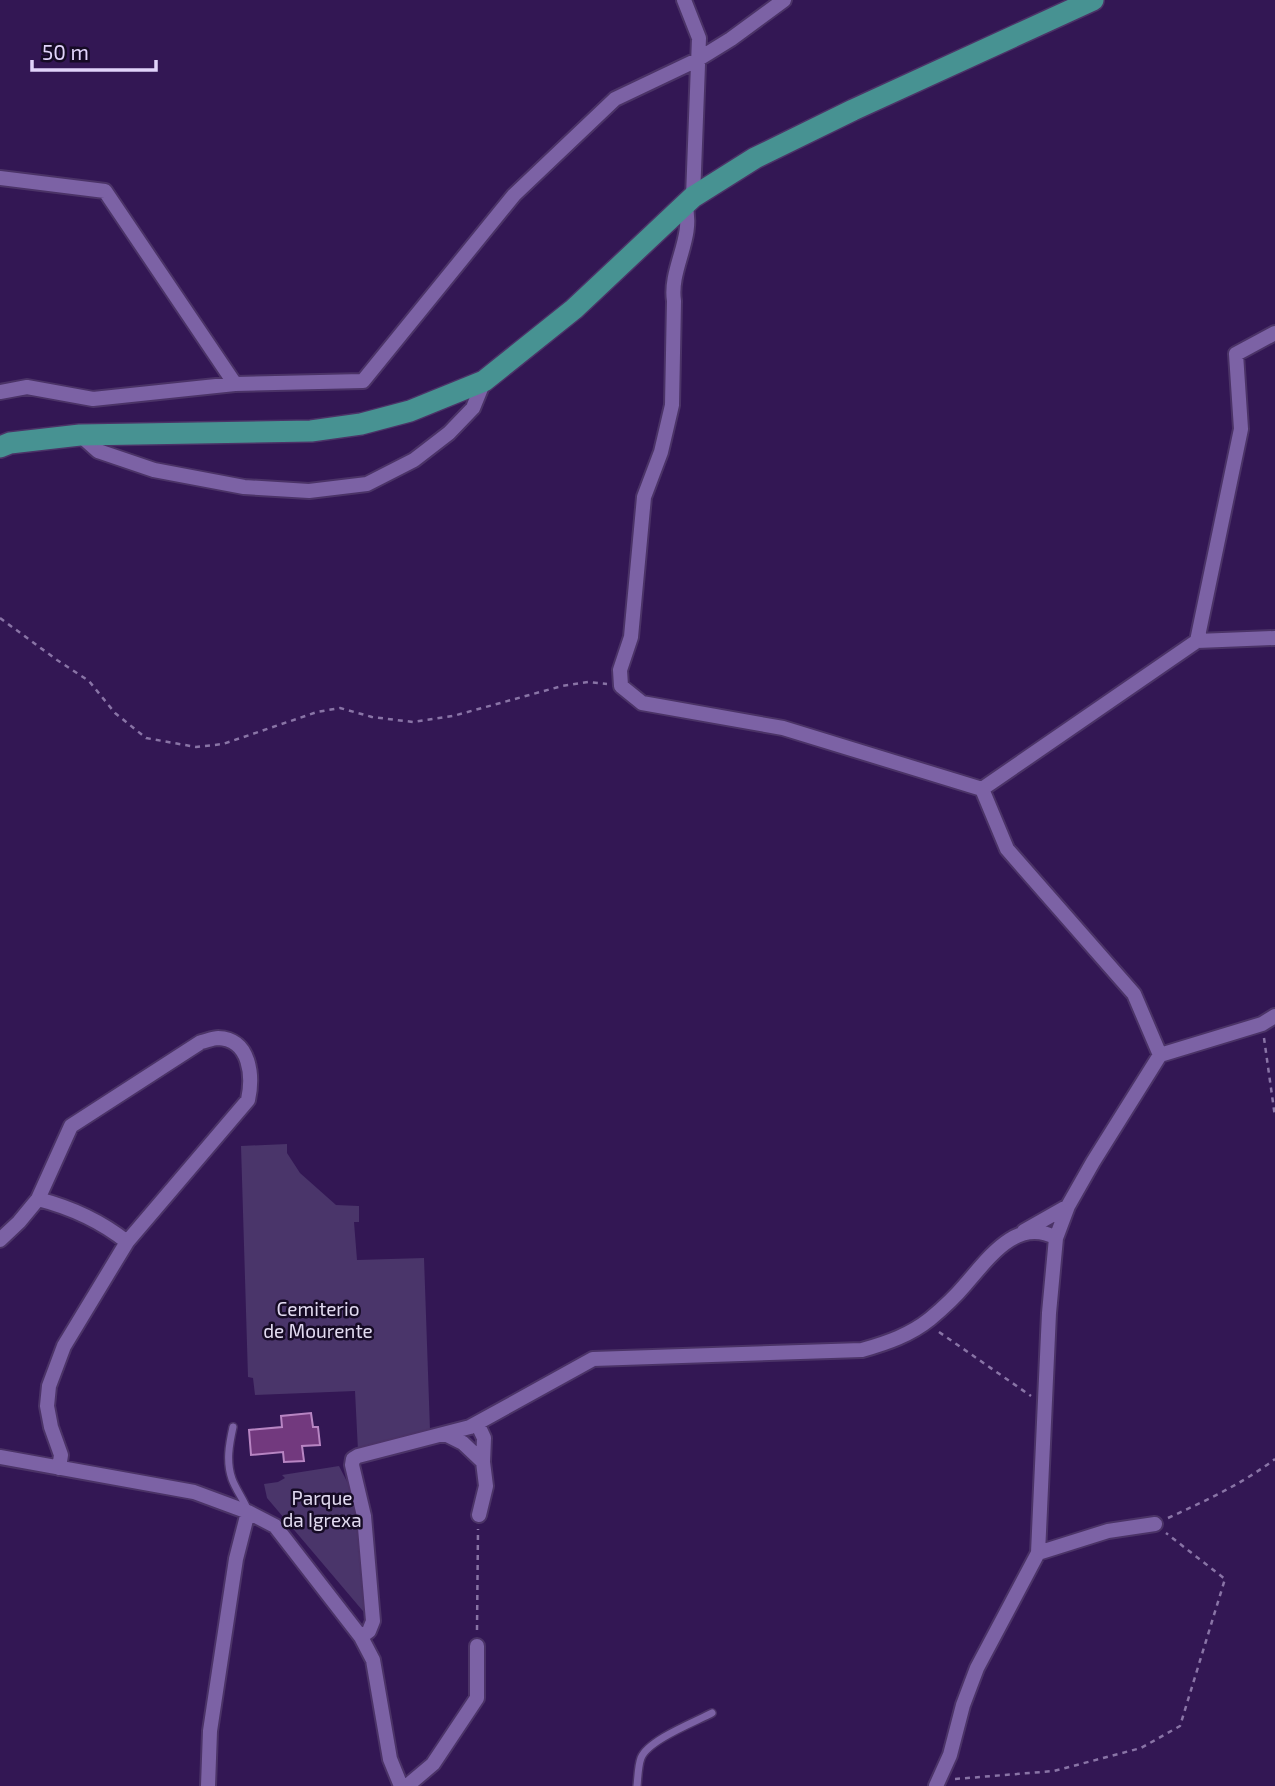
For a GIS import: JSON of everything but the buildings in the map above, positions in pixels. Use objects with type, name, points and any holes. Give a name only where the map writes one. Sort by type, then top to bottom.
[{"type":"highway","points":[[0,447],[10,443],[80,435],[311,431],[361,424],[410,411],[484,381],[574,309],[689,201],[767,152],[1093,0]]},
{"type":"street","points":[[684,0],[699,38],[687,229],[682,258],[672,289],[672,405],[661,452],[644,497],[631,637],[620,670],[621,686],[642,703],[783,729],[982,789]]},
{"type":"street","points":[[0,392],[27,387],[93,399],[235,384],[363,382],[514,195],[615,99],[697,60],[784,0]]},
{"type":"street","points":[[0,178],[105,191],[235,384]]},
{"type":"street","points":[[1197,641],[1241,429],[1236,354],[1275,333]]},
{"type":"street","points":[[80,435],[98,451],[155,470],[244,487],[309,491],[367,484],[414,460],[449,433],[473,408],[484,381]]},
{"type":"street","points":[[982,789],[1197,641],[1275,638]]},
{"type":"street","points":[[982,789],[1007,849],[1134,994],[1160,1055]]},
{"type":"street","points":[[937,1783],[950,1755],[963,1705],[977,1668],[1038,1553],[1049,1313],[1056,1238],[1068,1206],[1160,1055],[1262,1024],[1275,1016]]},
{"type":"street","points":[[0,1240],[38,1199],[71,1126],[201,1042],[218,1038],[241,1049],[249,1064],[252,1082],[248,1100],[127,1241],[54,1366],[47,1406],[61,1455],[59,1468]]},
{"type":"street","points":[[38,1199],[69,1210],[127,1241]]},
{"type":"street","points":[[361,1637],[369,1631],[373,1621],[365,1516],[352,1465],[353,1459],[470,1427],[593,1359],[862,1350],[906,1335],[925,1322],[1012,1238],[1068,1206]]},
{"type":"street","points":[[1012,1238],[1029,1231],[1045,1232],[1056,1238]]},
{"type":"street","points":[[477,1423],[484,1438],[486,1486],[479,1515]]},
{"type":"street","points":[[445,1434],[463,1443],[483,1462]]},
{"type":"street","points":[[0,1457],[194,1492],[248,1512],[275,1526],[361,1637],[373,1660],[390,1759],[401,1786]]},
{"type":"street","points":[[208,1786],[210,1731],[236,1559],[248,1512]]},
{"type":"street","points":[[1038,1553],[1108,1531],[1155,1524]]},
{"type":"street","points":[[407,1786],[433,1764],[477,1698],[477,1646]]},
{"type":"lane","points":[[233,1427],[229,1464],[233,1481],[248,1512]]},
{"type":"lane","points":[[637,1786],[640,1760],[645,1751],[712,1713]]},
{"type":"path","points":[[0,618],[89,681],[115,713],[146,738],[197,747],[223,744],[317,712],[340,708],[372,717],[413,722],[453,716],[562,686],[587,682],[621,686]]},
{"type":"path","points":[[1262,1024],[1275,1117]]},
{"type":"path","points":[[925,1322],[1045,1406]]},
{"type":"path","points":[[937,1783],[1054,1771],[1142,1748],[1180,1726],[1225,1579],[1155,1524],[1204,1502],[1275,1459]]},
{"type":"path","points":[[477,1646],[479,1515]]},
{"type":"green space","name":"Cemiterio de Mourente","points":[[287,1144],[287,1153],[300,1173],[336,1205],[359,1206],[359,1222],[354,1222],[357,1260],[424,1258],[430,1430],[358,1451],[355,1391],[255,1395],[253,1378],[248,1377],[241,1146]]},
{"type":"green space","name":"Parque da Igrexa","points":[[339,1466],[355,1497],[368,1617],[267,1498],[264,1484],[278,1482],[285,1478],[282,1475]]}]
